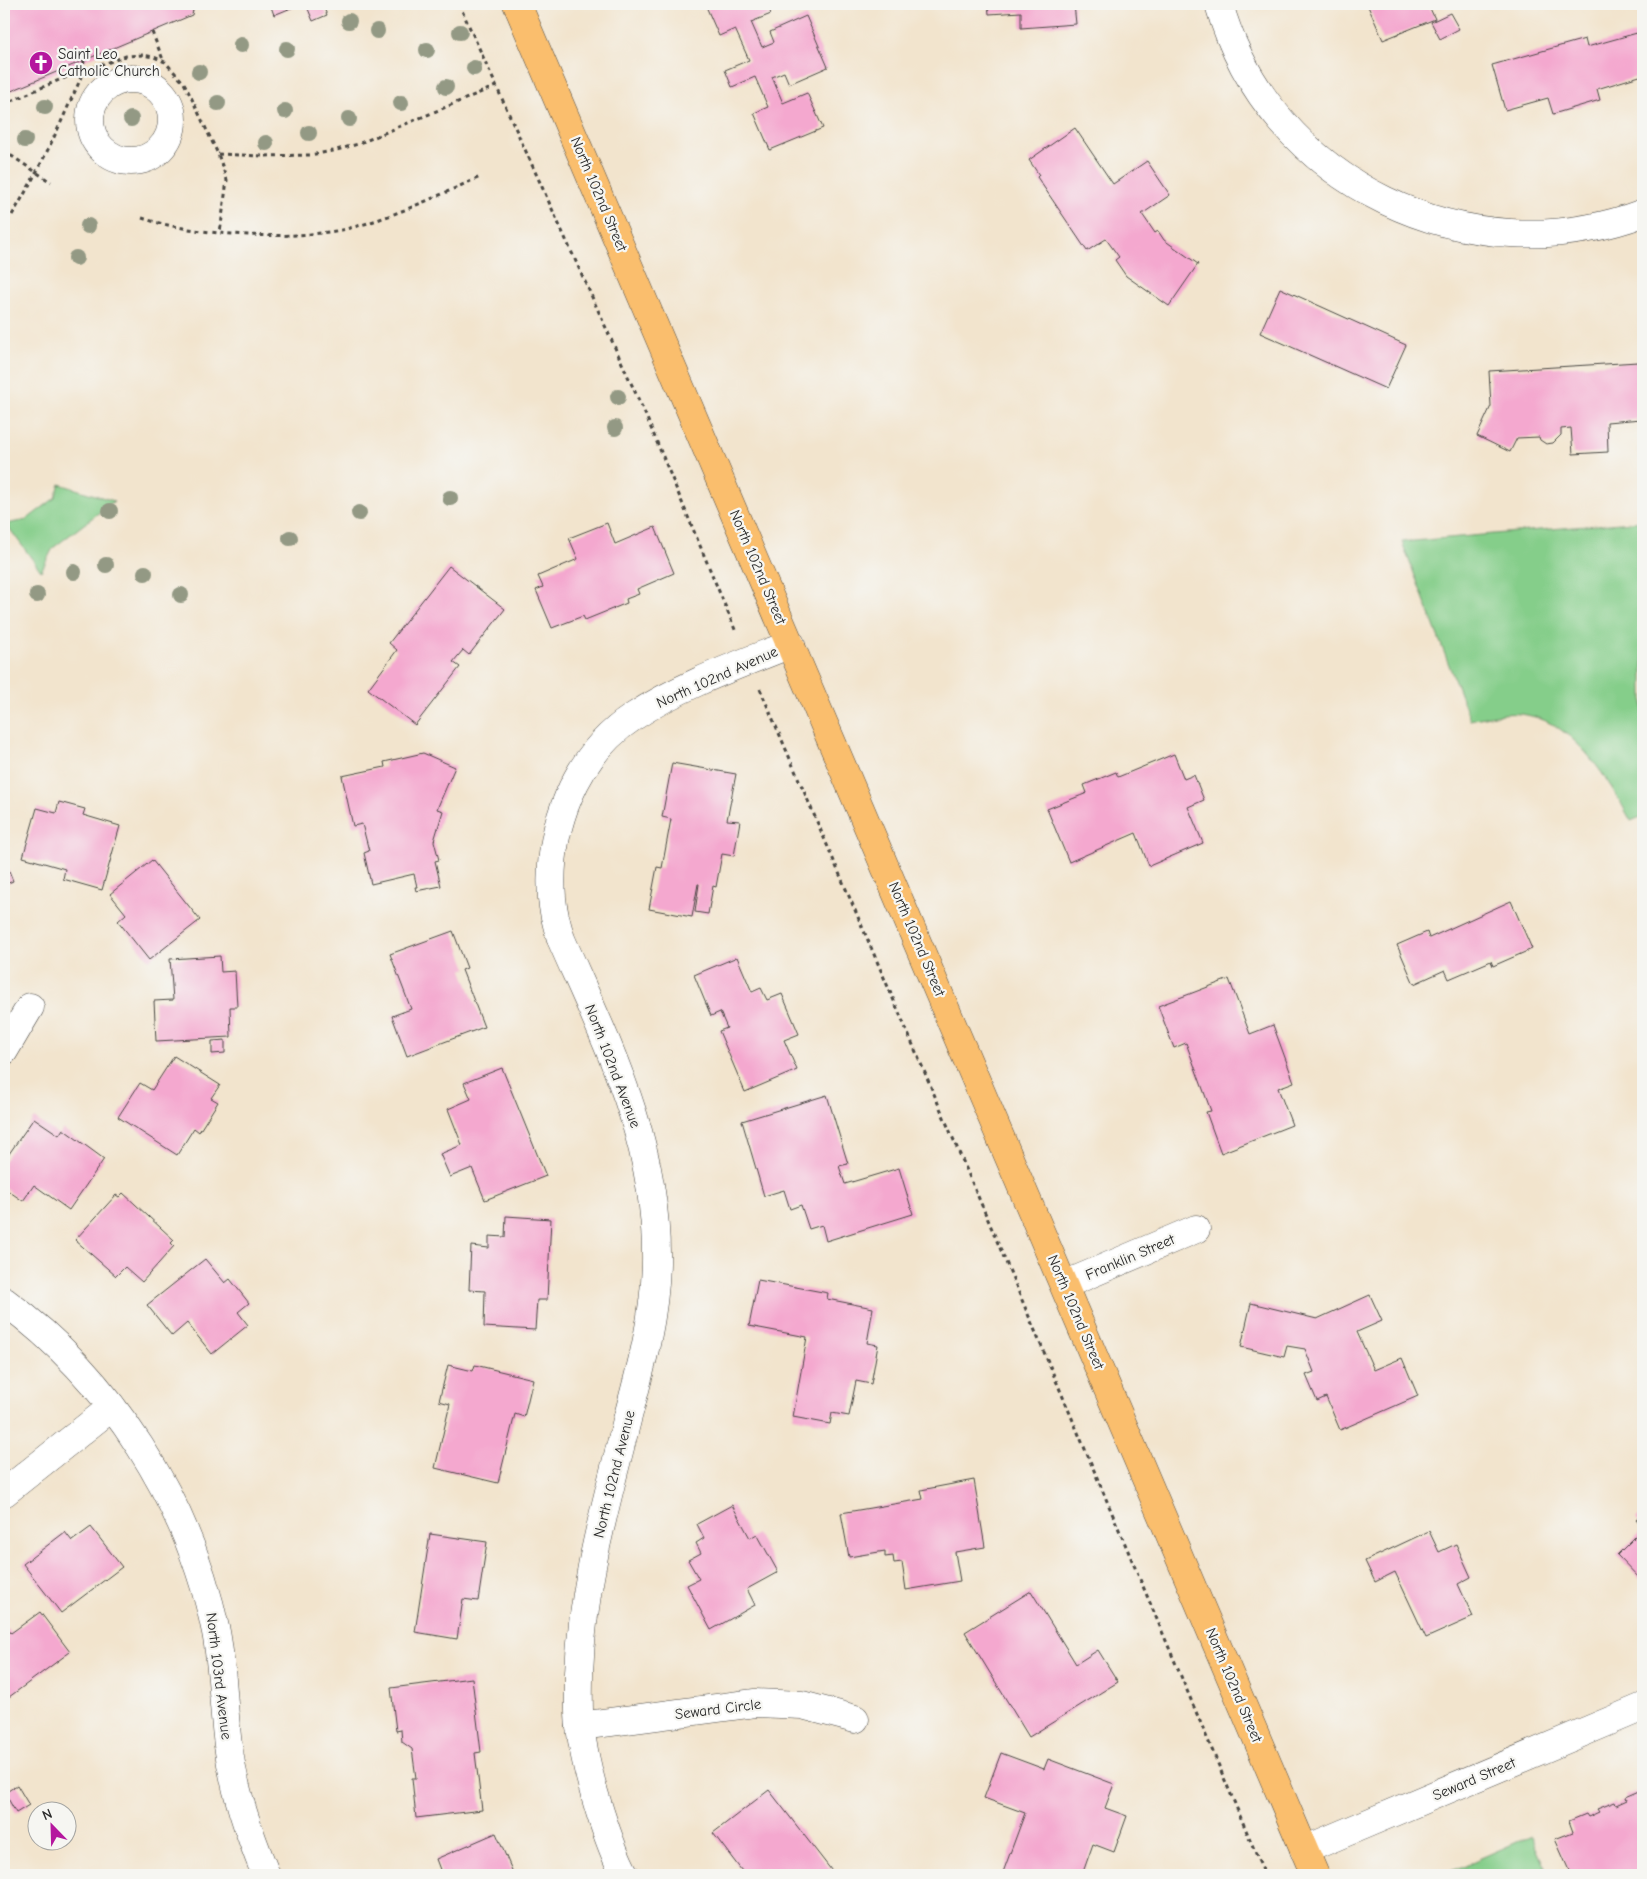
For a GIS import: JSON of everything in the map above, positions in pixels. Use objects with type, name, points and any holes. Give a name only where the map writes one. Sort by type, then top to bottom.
[{"type":"main road","name":"North 102nd Street","points":[[517,4],[1315,1875]]},
{"type":"street","points":[[1219,4],[1224,23],[1243,66],[1270,110],[1294,136],[1323,162],[1356,185],[1386,202],[1424,217],[1460,227],[1495,233],[1562,232],[1608,224],[1643,213]]},
{"type":"street","name":"North 102nd Avenue","points":[[625,1875],[615,1853],[588,1771],[580,1726],[580,1643],[592,1560],[645,1352],[656,1272],[656,1228],[644,1151],[628,1094],[561,939],[552,900],[552,855],[562,814],[576,780],[591,757],[609,737],[632,717],[674,694],[791,644]]},
{"type":"street","points":[[4,1051],[30,1007]]},
{"type":"street","name":"Franklin Street","points":[[1064,1285],[1196,1229]]},
{"type":"street","name":"North 103rd Avenue","points":[[4,1301],[30,1320],[84,1372],[112,1408],[140,1447],[168,1496],[190,1542],[206,1587],[216,1634],[228,1745],[234,1778],[246,1824],[266,1875]]},
{"type":"street","points":[[4,1493],[112,1408]]},
{"type":"street","name":"Seward Circle","points":[[580,1726],[756,1703],[802,1705],[855,1719]]},
{"type":"street","name":"Seward Street","points":[[1304,1850],[1643,1707]]},
{"type":"path","points":[[459,4],[646,416],[748,661],[1264,1875]]},
{"type":"path","points":[[152,32],[165,62],[184,83],[218,154],[227,180],[220,232]]},
{"type":"path","points":[[4,104],[84,70],[126,56],[148,56],[165,62]]},
{"type":"path","points":[[12,215],[37,174],[84,70],[84,58]]},
{"type":"path","points":[[218,154],[262,156],[310,155],[333,151],[358,144],[496,86]]},
{"type":"path","points":[[4,151],[50,182]]},
{"type":"path","points":[[142,218],[156,223],[220,232],[302,234],[345,229],[391,215],[480,178]]},
{"type":"green space","points":[[60,484],[114,501],[53,548],[41,571],[6,524],[26,520],[55,498]]},
{"type":"green space","points":[[1643,521],[1643,816],[1631,821],[1589,756],[1561,730],[1545,720],[1520,714],[1499,714],[1470,720],[1402,542]]},
{"type":"green space","points":[[1531,1836],[1548,1875],[1453,1875],[1451,1871]]},
{"type":"building","name":"Saint Leo Catholic Church","points":[[4,4],[194,4],[192,15],[4,94]]},
{"type":"building","points":[[270,4],[301,4],[274,15]]},
{"type":"building","points":[[306,4],[322,4],[327,15],[313,21]]},
{"type":"building","points":[[705,4],[767,4],[771,14],[751,22],[762,47],[774,42],[770,32],[806,16],[828,67],[789,84],[784,72],[772,77],[783,103],[807,93],[823,128],[770,150],[754,113],[768,107],[755,77],[732,87],[725,70],[749,60],[735,29],[719,36]]},
{"type":"building","points":[[988,4],[1074,4],[1076,24],[1021,28],[1021,12],[989,14]]},
{"type":"building","points":[[1367,4],[1428,4],[1435,19],[1383,40]]},
{"type":"building","points":[[1450,13],[1459,29],[1440,39],[1431,22]]},
{"type":"building","points":[[1637,33],[1643,54],[1643,75],[1597,89],[1600,100],[1553,114],[1548,98],[1505,110],[1492,65],[1585,39],[1587,47]]},
{"type":"building","points":[[1075,128],[1113,184],[1147,161],[1170,195],[1142,214],[1155,233],[1158,231],[1164,240],[1198,264],[1169,306],[1126,276],[1115,260],[1119,257],[1106,239],[1087,251],[1037,177],[1039,175],[1029,160]]},
{"type":"building","points":[[1280,288],[1406,345],[1386,389],[1260,333]]},
{"type":"building","points":[[1638,362],[1641,419],[1607,422],[1608,452],[1573,454],[1571,428],[1561,429],[1561,435],[1553,443],[1546,444],[1539,437],[1517,438],[1510,452],[1477,436],[1491,406],[1489,371]]},
{"type":"building","points":[[607,523],[615,544],[655,527],[674,573],[637,589],[639,594],[626,599],[627,603],[585,620],[583,616],[552,628],[536,590],[543,587],[538,576],[578,559],[569,538]]},
{"type":"building","points":[[449,566],[505,609],[469,655],[463,650],[453,662],[460,667],[415,725],[368,689],[397,650],[389,643]]},
{"type":"building","points":[[423,753],[455,767],[437,809],[443,811],[434,841],[439,860],[435,861],[441,886],[416,891],[414,874],[371,884],[364,853],[369,851],[362,824],[353,826],[342,776],[385,767],[384,762]]},
{"type":"building","points":[[1174,754],[1184,779],[1194,775],[1204,800],[1188,807],[1203,843],[1149,866],[1136,833],[1069,862],[1047,809],[1087,793],[1084,785],[1116,772],[1118,777]]},
{"type":"building","points":[[672,763],[736,774],[727,820],[740,821],[734,856],[722,854],[716,887],[713,886],[708,914],[695,912],[698,884],[692,917],[649,909],[657,867],[662,868],[671,819],[662,817]]},
{"type":"building","points":[[59,802],[85,809],[83,815],[120,826],[102,890],[63,879],[65,869],[23,857],[37,808],[56,813]]},
{"type":"building","points":[[4,858],[13,881],[4,885]]},
{"type":"building","points":[[152,860],[200,920],[149,960],[118,921],[126,914],[110,894]]},
{"type":"building","points":[[1511,901],[1532,949],[1493,966],[1491,961],[1449,979],[1445,970],[1414,984],[1397,945],[1427,932],[1429,938]]},
{"type":"building","points":[[453,931],[467,968],[462,970],[484,1027],[407,1056],[392,1016],[411,1009],[390,954]]},
{"type":"building","points":[[220,956],[221,972],[235,971],[237,1007],[230,1007],[231,1037],[156,1041],[154,1001],[173,1000],[170,959]]},
{"type":"building","points":[[737,957],[752,992],[761,988],[767,1000],[782,994],[799,1034],[784,1040],[797,1070],[745,1092],[719,1031],[727,1028],[720,1012],[711,1016],[694,975]]},
{"type":"building","points":[[1229,979],[1250,1034],[1273,1025],[1294,1082],[1278,1088],[1292,1125],[1221,1153],[1206,1112],[1211,1111],[1186,1043],[1174,1048],[1158,1006]]},
{"type":"building","points":[[225,1040],[225,1053],[212,1054],[212,1041]]},
{"type":"building","points":[[174,1056],[220,1085],[211,1098],[218,1102],[199,1132],[194,1128],[177,1155],[118,1117],[140,1083],[152,1090]]},
{"type":"building","points":[[502,1068],[546,1176],[485,1200],[472,1168],[450,1177],[440,1154],[462,1145],[448,1109],[471,1099],[464,1083]]},
{"type":"building","points":[[827,1095],[848,1164],[839,1166],[845,1184],[899,1168],[913,1214],[826,1241],[822,1225],[809,1229],[801,1205],[790,1209],[784,1190],[764,1196],[742,1121]]},
{"type":"building","points":[[34,1118],[59,1135],[63,1129],[104,1159],[69,1210],[34,1185],[23,1201],[4,1188],[4,1161]]},
{"type":"building","points":[[123,1193],[174,1240],[171,1243],[174,1246],[142,1282],[125,1267],[116,1276],[75,1240],[116,1195],[119,1197]]},
{"type":"building","points":[[506,1216],[551,1219],[547,1300],[537,1300],[535,1330],[484,1327],[485,1291],[469,1290],[471,1246],[489,1248],[489,1236],[505,1237]]},
{"type":"building","points":[[205,1259],[225,1283],[230,1279],[249,1303],[238,1312],[248,1325],[212,1354],[187,1323],[172,1336],[147,1305]]},
{"type":"building","points":[[758,1280],[828,1293],[827,1299],[873,1308],[867,1343],[878,1345],[871,1384],[856,1381],[849,1416],[832,1413],[830,1424],[793,1417],[807,1337],[749,1326]]},
{"type":"building","points":[[1370,1295],[1382,1321],[1357,1332],[1374,1370],[1402,1358],[1418,1396],[1340,1430],[1326,1397],[1317,1401],[1306,1375],[1314,1372],[1305,1349],[1287,1346],[1284,1357],[1241,1347],[1251,1303],[1317,1319]]},
{"type":"building","points":[[448,1365],[473,1371],[475,1365],[533,1379],[524,1417],[515,1414],[498,1483],[435,1468],[450,1404],[439,1401]]},
{"type":"building","points":[[974,1480],[985,1547],[955,1552],[960,1581],[906,1590],[902,1562],[894,1563],[893,1556],[885,1557],[885,1551],[849,1557],[841,1513],[923,1499],[921,1490]]},
{"type":"building","points":[[732,1505],[750,1538],[757,1534],[778,1572],[747,1589],[755,1605],[711,1630],[687,1585],[699,1579],[688,1560],[701,1553],[696,1543],[704,1538],[697,1524]]},
{"type":"building","points":[[1643,1512],[1643,1527],[1636,1519]]},
{"type":"building","points":[[91,1527],[122,1567],[61,1613],[23,1564],[65,1532],[72,1541]]},
{"type":"building","points":[[1643,1529],[1643,1582],[1617,1555]]},
{"type":"building","points":[[1429,1531],[1439,1552],[1456,1544],[1471,1577],[1458,1584],[1473,1617],[1426,1638],[1395,1572],[1375,1582],[1365,1561]]},
{"type":"building","points":[[430,1534],[487,1542],[478,1601],[463,1599],[457,1639],[415,1632]]},
{"type":"building","points":[[1031,1591],[1076,1664],[1098,1650],[1118,1682],[1029,1737],[965,1632]]},
{"type":"building","points":[[40,1612],[70,1652],[5,1700],[4,1633],[8,1629],[11,1633]]},
{"type":"building","points":[[472,1678],[481,1752],[475,1753],[482,1810],[416,1818],[412,1778],[416,1778],[412,1749],[402,1742],[401,1730],[396,1731],[391,1688]]},
{"type":"building","points":[[1001,1753],[1044,1769],[1048,1759],[1114,1784],[1105,1808],[1127,1816],[1114,1852],[1093,1844],[1082,1875],[1002,1875],[1025,1813],[984,1798]]},
{"type":"building","points":[[17,1785],[28,1806],[16,1813],[5,1793]]},
{"type":"building","points":[[769,1790],[835,1875],[745,1875],[713,1833]]},
{"type":"building","points":[[1642,1790],[1643,1875],[1571,1875],[1555,1839],[1573,1832],[1569,1821],[1586,1814],[1588,1817],[1599,1812],[1597,1809],[1615,1802],[1616,1805],[1627,1800],[1626,1797]]},
{"type":"building","points":[[496,1833],[514,1875],[442,1875],[436,1859]]},
{"type":"place","name":"Saint Leo Catholic Church","points":[[41,63]]}]
